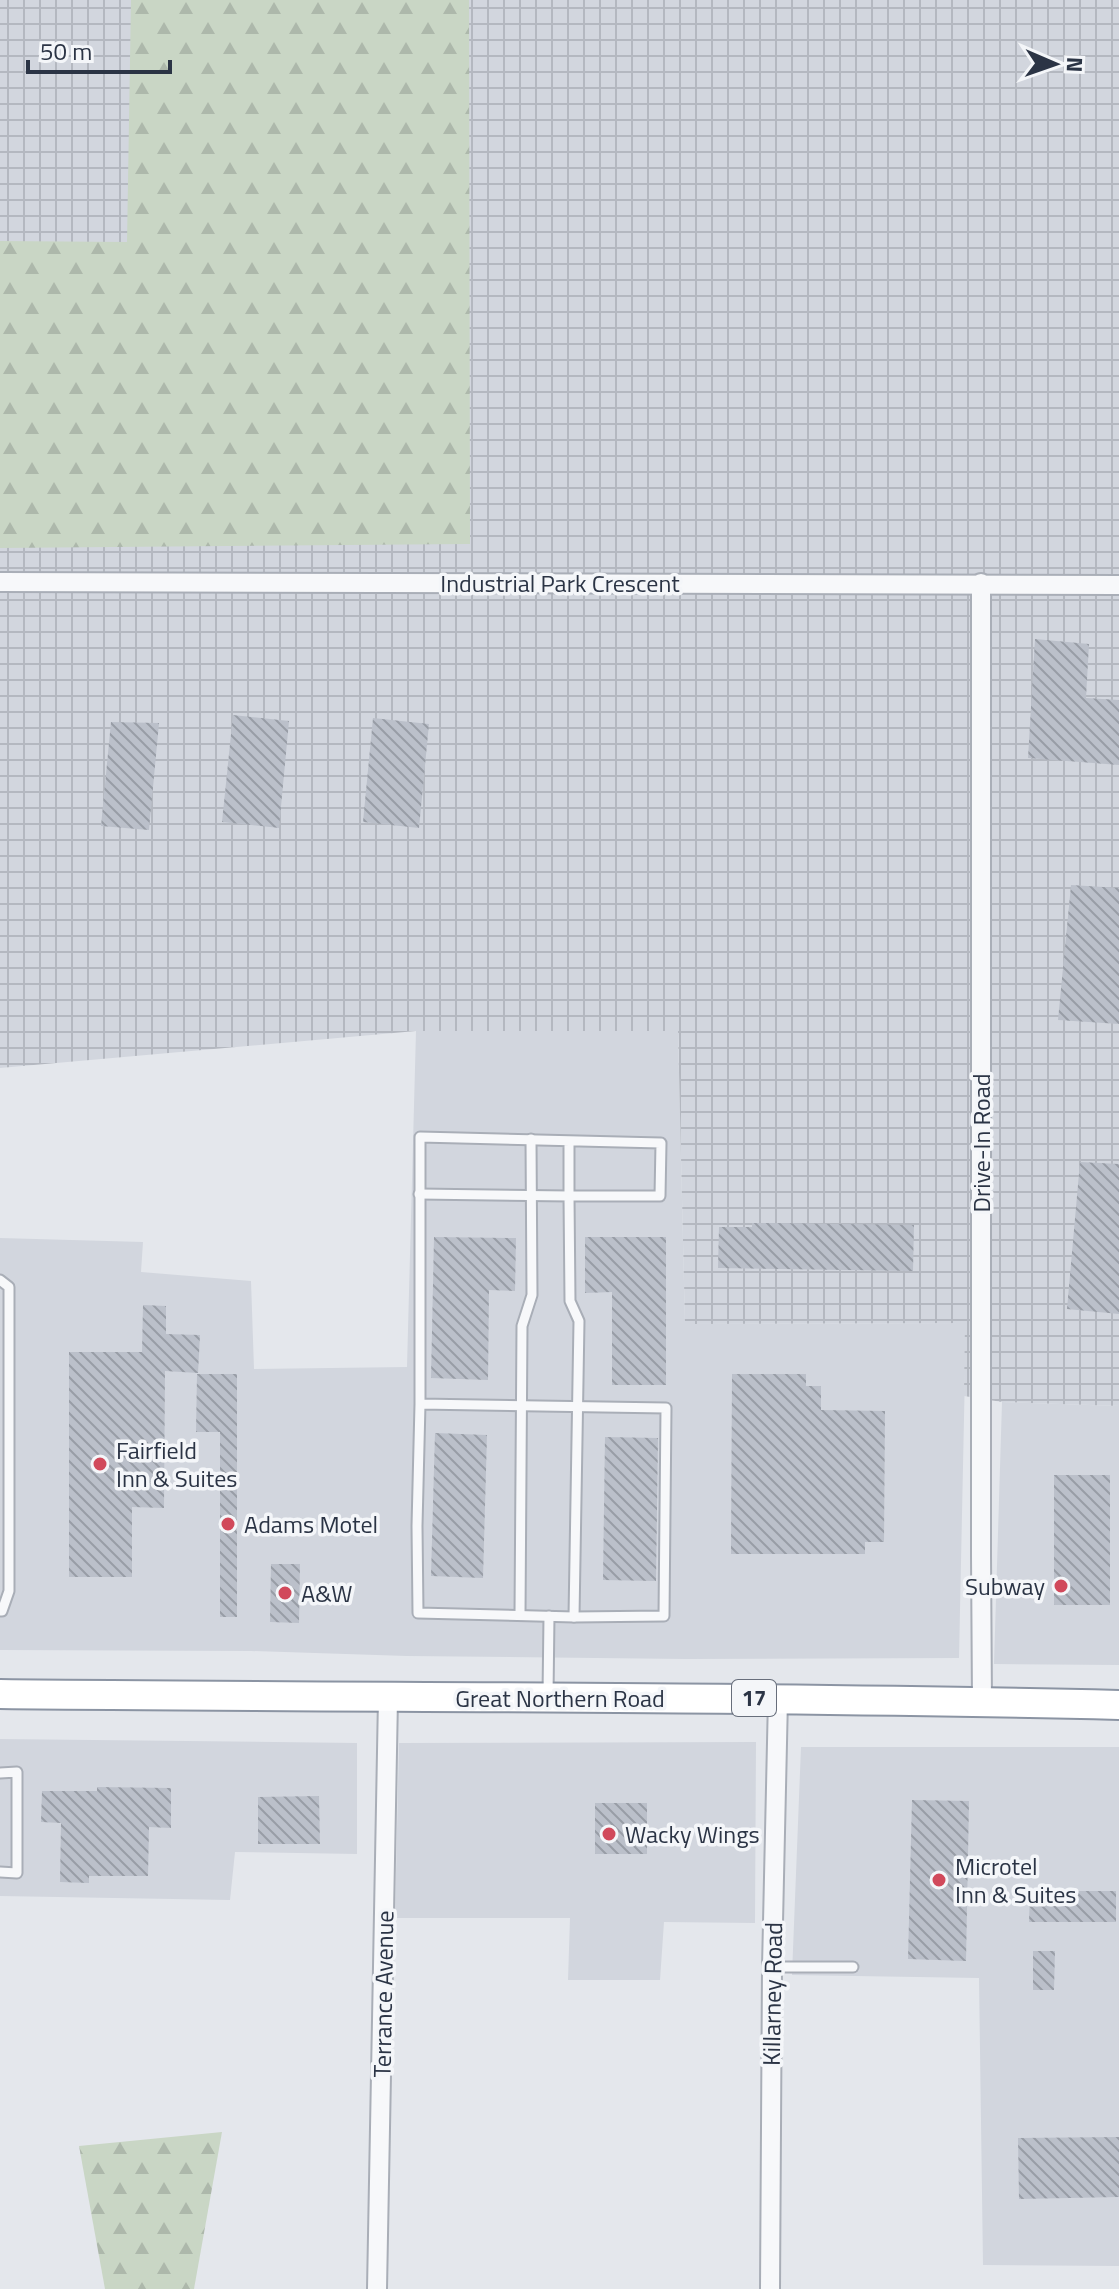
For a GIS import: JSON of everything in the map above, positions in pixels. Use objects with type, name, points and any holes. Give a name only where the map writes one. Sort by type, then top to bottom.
[{"type":"highway","name":"Great Northern Road","points":[[0,1694],[778,1698],[1119,1705]]},
{"type":"street","name":"Industrial Park Crescent","points":[[0,582],[1119,585]]},
{"type":"street","name":"Drive-In Road","points":[[981,583],[982,1702]]},
{"type":"street","name":"Terrance Avenue","points":[[377,2289],[388,1698]]},
{"type":"street","name":"Killarney Road","points":[[770,2289],[778,1698]]},
{"type":"lane","points":[[419,1194],[660,1196],[661,1143],[420,1137],[419,1194],[420,1404],[417,1526],[418,1613],[664,1616],[666,1408],[420,1404]]},
{"type":"lane","points":[[520,1615],[522,1326],[532,1295],[531,1139]]},
{"type":"lane","points":[[569,1141],[570,1301],[579,1321],[574,1617]]},
{"type":"lane","points":[[0,1280],[9,1287],[9,1591],[0,1611]]},
{"type":"lane","points":[[548,1698],[549,1616]]},
{"type":"lane","points":[[0,1773],[17,1772],[17,1873],[0,1872]]},
{"type":"lane","points":[[772,1967],[853,1967]]},
{"type":"shaded area","points":[[0,0],[1119,0],[1119,1406],[1002,1402],[964,1396],[965,1323],[685,1324],[678,1031],[416,1031],[0,1068]]},
{"type":"shaded area","points":[[416,1031],[678,1031],[685,1324],[966,1323],[959,1658],[686,1659],[0,1650],[0,1238],[143,1242],[141,1272],[251,1281],[254,1369],[407,1367]]},
{"type":"shaded area","points":[[1002,1402],[1119,1406],[1119,1665],[994,1664]]},
{"type":"shaded area","points":[[0,1739],[357,1743],[357,1854],[235,1852],[230,1900],[0,1896]]},
{"type":"shaded area","points":[[756,1742],[755,1923],[664,1922],[660,1980],[568,1980],[570,1918],[395,1918],[399,1743]]},
{"type":"shaded area","points":[[801,1747],[1119,1747],[1119,2266],[983,2265],[979,1978],[792,1975]]},
{"type":"green space","points":[[131,0],[469,0],[470,544],[0,548],[0,241],[127,242]]},
{"type":"green space","points":[[222,2132],[194,2289],[105,2289],[79,2146]]},
{"type":"building","points":[[1035,639],[1089,644],[1086,698],[1119,700],[1119,765],[1028,758]]},
{"type":"building","points":[[233,715],[289,721],[279,828],[222,822]]},
{"type":"building","points":[[373,718],[429,724],[419,828],[363,822]]},
{"type":"building","points":[[111,722],[159,723],[149,830],[101,826]]},
{"type":"building","points":[[1071,885],[1119,888],[1119,1024],[1058,1020]]},
{"type":"building","points":[[1080,1162],[1119,1164],[1119,1314],[1067,1309]]},
{"type":"building","points":[[752,1223],[914,1225],[913,1271],[718,1268],[719,1227],[752,1227]]},
{"type":"building","points":[[434,1237],[516,1238],[515,1291],[489,1290],[488,1380],[431,1378]]},
{"type":"building","points":[[585,1237],[666,1237],[666,1385],[612,1385],[612,1292],[585,1293]]},
{"type":"building","name":"Fairfield Inn & Suites","points":[[143,1305],[166,1306],[166,1334],[200,1335],[198,1373],[165,1371],[164,1508],[132,1507],[132,1577],[69,1577],[69,1352],[142,1352]]},
{"type":"building","name":"Adams Motel","points":[[197,1374],[237,1374],[237,1617],[220,1617],[220,1432],[196,1432]]},
{"type":"building","points":[[732,1374],[806,1374],[806,1386],[821,1386],[821,1410],[885,1411],[884,1542],[865,1542],[865,1554],[731,1554]]},
{"type":"building","points":[[435,1433],[487,1435],[483,1578],[431,1576]]},
{"type":"building","points":[[605,1437],[658,1438],[656,1581],[603,1580]]},
{"type":"building","points":[[1054,1475],[1110,1475],[1110,1605],[1054,1605]]},
{"type":"building","name":"A&W","points":[[271,1564],[300,1564],[299,1623],[270,1622]]},
{"type":"building","points":[[97,1787],[171,1788],[171,1828],[149,1827],[148,1876],[89,1876],[89,1883],[60,1882],[61,1823],[41,1822],[42,1791],[97,1791]]},
{"type":"building","points":[[319,1796],[320,1844],[258,1844],[258,1797]]},
{"type":"building","name":"Microtel Inn & Suites","points":[[912,1800],[969,1801],[966,1961],[908,1959]]},
{"type":"building","points":[[595,1803],[647,1803],[647,1854],[595,1854]]},
{"type":"building","points":[[1030,1891],[1116,1891],[1116,1922],[1029,1922]]},
{"type":"building","points":[[1033,1951],[1055,1951],[1054,1990],[1033,1990]]},
{"type":"building","points":[[1119,2137],[1119,2197],[1019,2199],[1018,2138]]},
{"type":"place","name":"Fairfield Inn & Suites","points":[[100,1464]]},
{"type":"place","name":"Adams Motel","points":[[228,1524]]},
{"type":"place","name":"Subway","points":[[1061,1586]]},
{"type":"place","name":"A&W","points":[[285,1593]]},
{"type":"place","name":"Wacky Wings","points":[[609,1834]]},
{"type":"place","name":"Microtel Inn & Suites","points":[[939,1880]]}]
